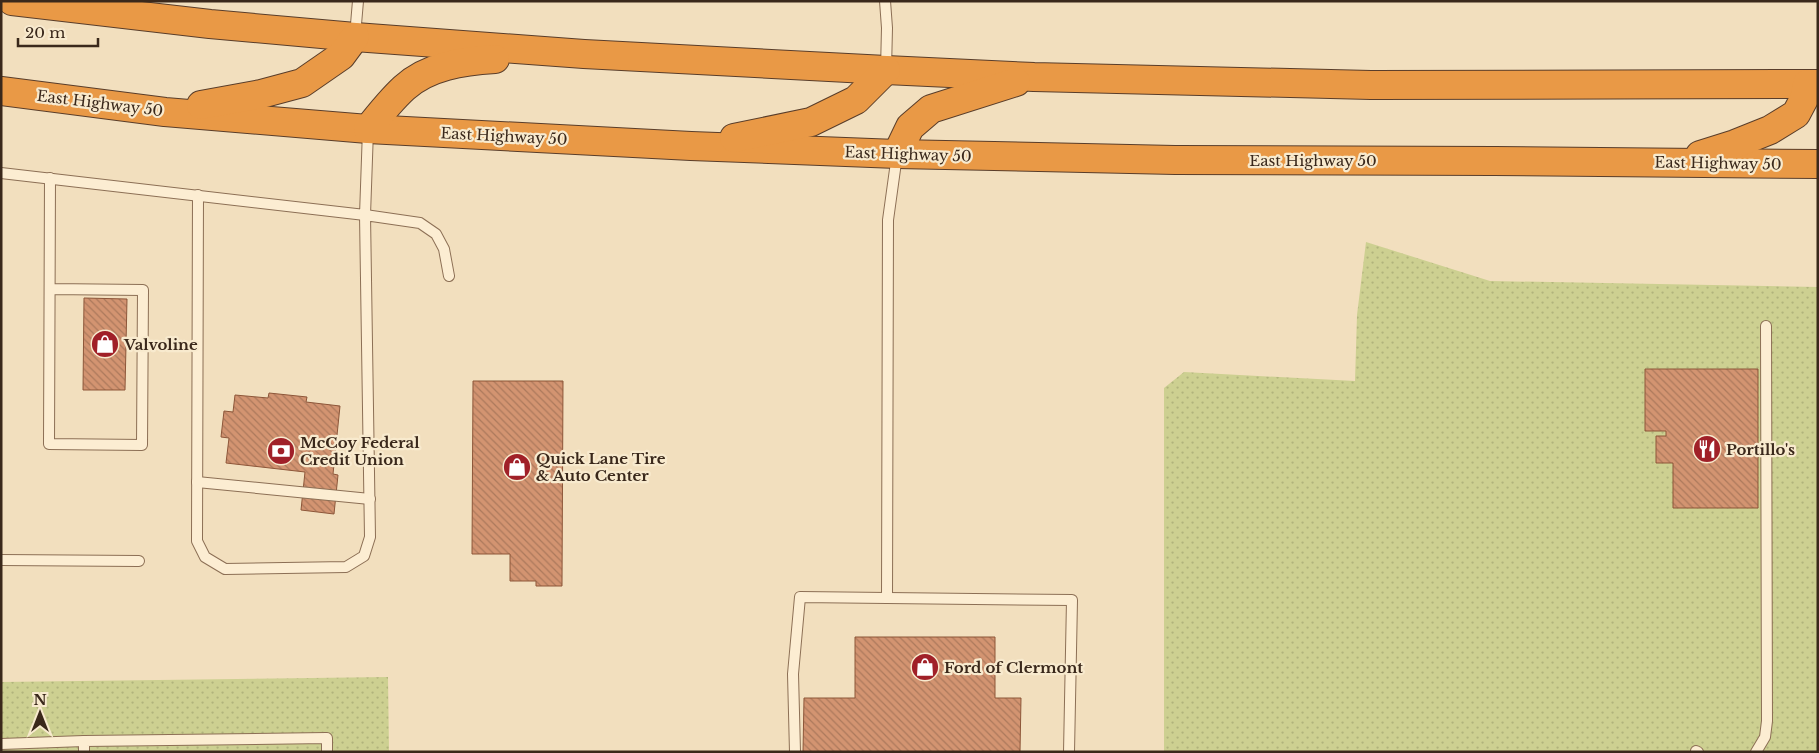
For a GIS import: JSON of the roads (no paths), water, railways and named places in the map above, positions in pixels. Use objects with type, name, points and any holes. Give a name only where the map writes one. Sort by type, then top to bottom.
[{"type":"highway","points":[[12,1],[355,37],[584,54],[886,70],[1371,85],[1812,84],[1796,114],[1770,130],[1735,144],[1674,162]]},
{"type":"highway","points":[[165,112],[261,94],[302,83],[341,56],[355,37]]},
{"type":"highway","points":[[368,129],[404,87],[434,69],[471,61],[584,54]]},
{"type":"highway","points":[[691,146],[811,122],[856,100],[886,70]]},
{"type":"highway","points":[[897,154],[910,127],[931,109],[1034,76]]},
{"type":"highway","name":"East Highway 50","points":[[1,91],[165,112],[368,129],[691,146],[897,154],[1175,160],[1818,164]]},
{"type":"lane","points":[[355,37],[358,1]]},
{"type":"lane","points":[[885,1],[887,28],[886,70]]},
{"type":"lane","points":[[198,195],[196,540],[205,558],[225,569],[346,567],[364,556],[370,536],[365,215],[368,129]]},
{"type":"lane","points":[[887,598],[888,220],[897,154]]},
{"type":"lane","points":[[1,173],[420,223],[436,234],[444,249],[449,276]]},
{"type":"lane","points":[[50,178],[49,444],[142,445],[144,290],[50,289]]},
{"type":"lane","points":[[1756,752],[1765,737],[1767,721],[1766,326]]},
{"type":"lane","points":[[197,482],[370,499]]},
{"type":"lane","points":[[1,560],[139,562]]},
{"type":"lane","points":[[795,752],[793,674],[800,597],[1072,600],[1069,752]]},
{"type":"lane","points":[[1,744],[328,738],[327,752]]},
{"type":"lane","points":[[84,741],[84,752]]},
{"type":"place","name":"Valvoline","points":[[105,344]]},
{"type":"place","name":"Portillo's","points":[[1707,449]]},
{"type":"place","name":"McCoy Federal Credit Union","points":[[281,451]]},
{"type":"place","name":"Quick Lane Tire & Auto Center","points":[[517,467]]},
{"type":"place","name":"Ford of Clermont","points":[[925,667]]}]
